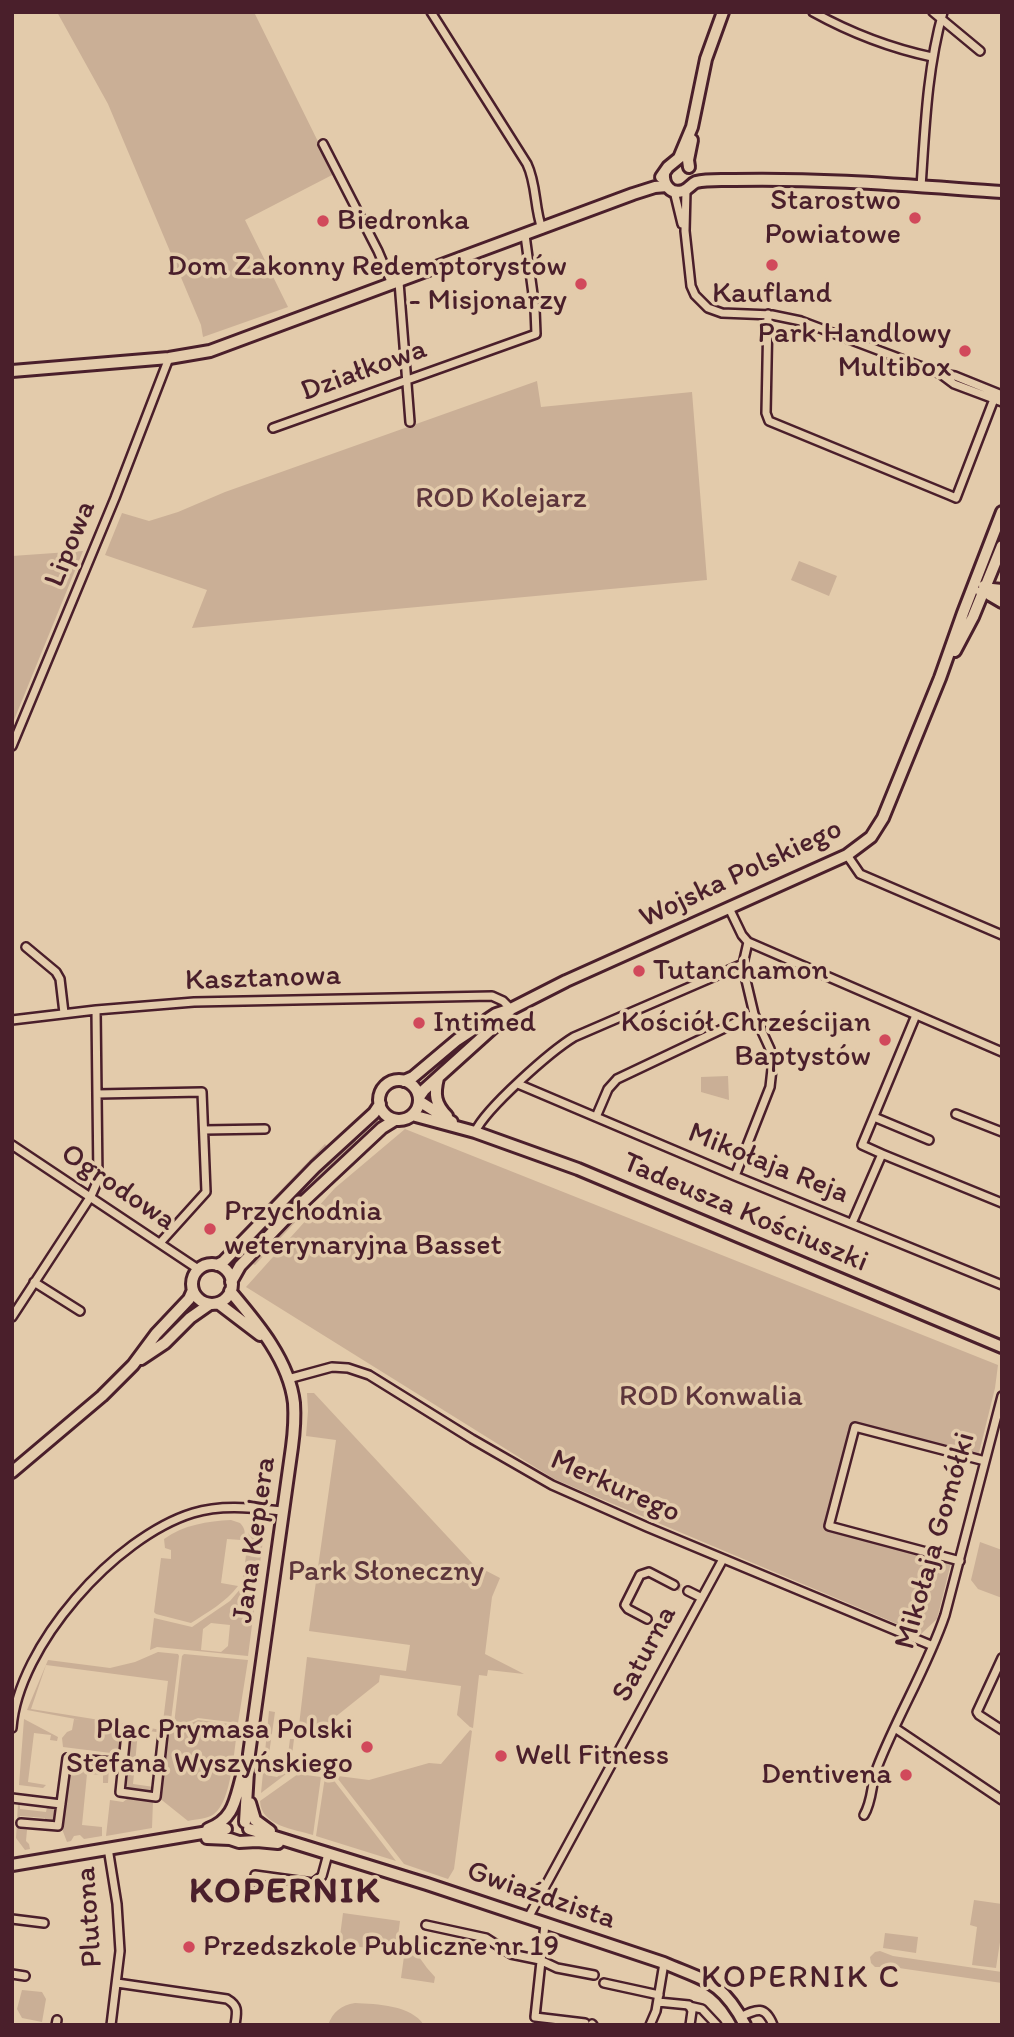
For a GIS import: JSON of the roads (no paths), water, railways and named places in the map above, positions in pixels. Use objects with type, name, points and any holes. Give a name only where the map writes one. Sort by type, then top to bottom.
[{"type":"street","points":[[431,12],[527,164],[533,176],[542,229]]},
{"type":"street","points":[[723,12],[706,59],[692,127],[685,231],[691,286],[700,301],[716,312],[768,314],[804,322],[941,374],[954,384],[999,398],[956,498],[769,421],[765,413],[768,314]]},
{"type":"street","points":[[813,12],[865,37],[932,57]]},
{"type":"street","points":[[933,12],[942,16],[980,51]]},
{"type":"street","points":[[921,187],[932,57],[942,16]]},
{"type":"street","points":[[626,196],[657,179],[674,163],[681,154],[692,127]]},
{"type":"street","points":[[323,144],[395,283],[411,422]]},
{"type":"street","points":[[674,163],[682,163],[690,179],[701,182],[732,180],[1002,192]]},
{"type":"street","points":[[664,173],[664,180],[670,189],[685,231]]},
{"type":"street","points":[[12,371],[169,358],[210,351],[626,196],[650,188],[680,192],[690,179]]},
{"type":"street","name":"Działkowa","points":[[274,428],[536,334],[525,235]]},
{"type":"street","name":"Lipowa","points":[[12,746],[115,498],[169,358]]},
{"type":"street","name":"Wojska Polskiego","points":[[404,1081],[496,1014],[847,855],[871,837],[883,818],[969,612],[986,552],[1002,512]]},
{"type":"street","points":[[986,552],[983,578],[985,590],[1002,603]]},
{"type":"street","points":[[1000,552],[996,573],[1002,584]]},
{"type":"street","name":"Wojska Polskiego","points":[[969,612],[985,590],[1000,552]]},
{"type":"street","points":[[985,590],[1002,590]]},
{"type":"street","points":[[969,612],[1002,603]]},
{"type":"street","points":[[847,855],[860,874],[1002,935]]},
{"type":"street","points":[[729,908],[748,942],[1002,1052]]},
{"type":"street","points":[[735,1176],[770,1087],[772,1069],[770,1049],[754,1014],[743,964],[748,942]]},
{"type":"street","points":[[26,947],[56,972],[60,979],[64,1013]]},
{"type":"street","points":[[471,1130],[560,1045],[743,964]]},
{"type":"street","name":"Kasztanowa","points":[[12,1020],[194,1002],[492,996],[503,1000],[511,1009]]},
{"type":"street","name":"Wojska Polskiego","points":[[419,1099],[511,1009]]},
{"type":"street","points":[[12,1317],[98,1180],[96,1010]]},
{"type":"street","points":[[596,1117],[608,1088],[617,1079],[754,1014]]},
{"type":"street","points":[[916,1015],[862,1145],[1002,1203]]},
{"type":"street","points":[[438,1078],[435,1094],[437,1104],[454,1122]]},
{"type":"street","points":[[214,1303],[199,1299],[193,1290],[192,1280],[198,1269],[223,1262],[315,1167],[374,1113],[386,1086],[396,1081],[404,1081],[414,1087],[419,1099],[412,1115],[404,1119],[395,1119],[385,1114],[380,1104]]},
{"type":"street","name":"Mikołaja Reja","points":[[518,1084],[1002,1285]]},
{"type":"street","points":[[97,1094],[202,1092],[206,1192],[160,1243]]},
{"type":"street","name":"Tadeusza Kościuszki","points":[[419,1099],[471,1130],[590,1174],[1002,1347]]},
{"type":"street","points":[[956,1114],[1002,1132]]},
{"type":"street","name":"Tadeusza Kościuszki","points":[[412,1115],[471,1130]]},
{"type":"street","points":[[874,1117],[929,1140]]},
{"type":"street","points":[[133,1365],[165,1343],[190,1318],[226,1298],[240,1266],[296,1208],[395,1119]]},
{"type":"street","points":[[204,1130],[265,1129]]},
{"type":"street","name":"Ogrodowa","points":[[12,1145],[198,1269]]},
{"type":"street","points":[[852,1223],[882,1154]]},
{"type":"street","points":[[218,1265],[227,1272],[231,1286]]},
{"type":"street","points":[[34,1282],[80,1311]]},
{"type":"street","name":"Jana Keplera","points":[[192,1835],[225,1820],[230,1814],[245,1772],[294,1427],[294,1404],[283,1365],[231,1286]]},
{"type":"street","points":[[12,1472],[102,1396],[133,1365],[156,1334],[189,1299],[193,1290]]},
{"type":"street","name":"Jana Keplera","points":[[214,1303],[266,1339]]},
{"type":"street","name":"Merkurego","points":[[288,1379],[332,1367],[348,1368],[369,1376],[552,1485],[933,1646]]},
{"type":"street","name":"Mikołaja Gomółki","points":[[864,1815],[871,1796],[875,1771],[945,1615],[1002,1396]]},
{"type":"street","points":[[960,1561],[829,1527],[855,1427],[985,1461]]},
{"type":"street","points":[[12,1728],[18,1695],[27,1670],[53,1627],[91,1583],[141,1540],[175,1519],[206,1510],[246,1507],[283,1511]]},
{"type":"street","name":"Saturna","points":[[528,1918],[723,1559]]},
{"type":"street","points":[[647,1619],[625,1605],[640,1575],[649,1573],[674,1585]]},
{"type":"street","points":[[688,1591],[702,1598]]},
{"type":"street","points":[[1002,1658],[977,1712],[1002,1730]]},
{"type":"street","points":[[895,1728],[1002,1800]]},
{"type":"street","points":[[126,1733],[120,1792],[156,1797],[163,1734]]},
{"type":"street","points":[[21,1823],[58,1826],[67,1758],[123,1763]]},
{"type":"street","name":"Jana Keplera","points":[[243,1824],[245,1772]]},
{"type":"street","name":"Jana Keplera","points":[[245,1772],[255,1820],[289,1841]]},
{"type":"street","points":[[12,1798],[61,1804]]},
{"type":"street","points":[[12,1866],[192,1835],[228,1834],[239,1842],[248,1834],[243,1824],[229,1823],[228,1834]]},
{"type":"street","name":"Gwiaździsta","points":[[243,1824],[664,1963],[701,1978],[722,1991],[743,2021],[755,2010],[761,2010],[769,2016],[773,2025]]},
{"type":"street","points":[[176,1838],[228,1834]]},
{"type":"street","name":"Gwiaździsta","points":[[243,1841],[309,1848]]},
{"type":"street","name":"Plutona","points":[[108,1848],[115,1887],[120,1951],[111,2025]]},
{"type":"street","points":[[255,1881],[255,1875],[313,1882],[322,1876],[328,1854]]},
{"type":"street","points":[[12,1919],[44,1923]]},
{"type":"street","points":[[545,1924],[535,2017],[590,2024]]},
{"type":"street","points":[[426,1925],[486,1938],[510,1954],[540,1960],[557,1968],[594,1975]]},
{"type":"street","points":[[650,2025],[664,1963]]},
{"type":"street","points":[[12,1974],[24,1976]]},
{"type":"street","name":"Plutona","points":[[117,1983],[227,1999],[234,2003],[237,2009],[235,2025]]},
{"type":"street","points":[[604,1983],[702,2009],[717,2025]]},
{"type":"street","points":[[689,2006],[692,2011],[690,2025]]},
{"type":"tunnel","points":[[674,1585],[688,1591]]},
{"type":"place","name":"Starostwo Powiatowe","points":[[915,218]]},
{"type":"place","name":"Biedronka","points":[[323,221]]},
{"type":"place","name":"Kaufland","points":[[772,265]]},
{"type":"place","name":"Dom Zakonny Redemptorystów - Misjonarzy","points":[[581,284]]},
{"type":"place","name":"Park Handlowy Multibox","points":[[965,351]]},
{"type":"place","name":"Tutanchamon","points":[[639,971]]},
{"type":"place","name":"Intimed","points":[[419,1023]]},
{"type":"place","name":"Kościół Chrześcijan Baptystów","points":[[885,1040]]},
{"type":"place","name":"Przychodnia weterynaryjna Basset","points":[[210,1229]]},
{"type":"place","name":"Plac Prymasa Polski Stefana Wyszyńskiego","points":[[367,1747]]},
{"type":"place","name":"Well Fitness","points":[[501,1756]]},
{"type":"place","name":"Dentivena","points":[[906,1775]]},
{"type":"place","name":"Przedszkole Publiczne nr 19","points":[[189,1947]]},
{"type":"district","name":"KOPERNIK","points":[[285,1893]]},
{"type":"district","name":"KOPERNIK C","points":[[801,1979]]},
{"type":"park label","name":"ROD Kolejarz","points":[[501,499]]},
{"type":"park label","name":"ROD Konwalia","points":[[711,1397]]},
{"type":"park label","name":"Park Słoneczny","points":[[386,1572]]}]
